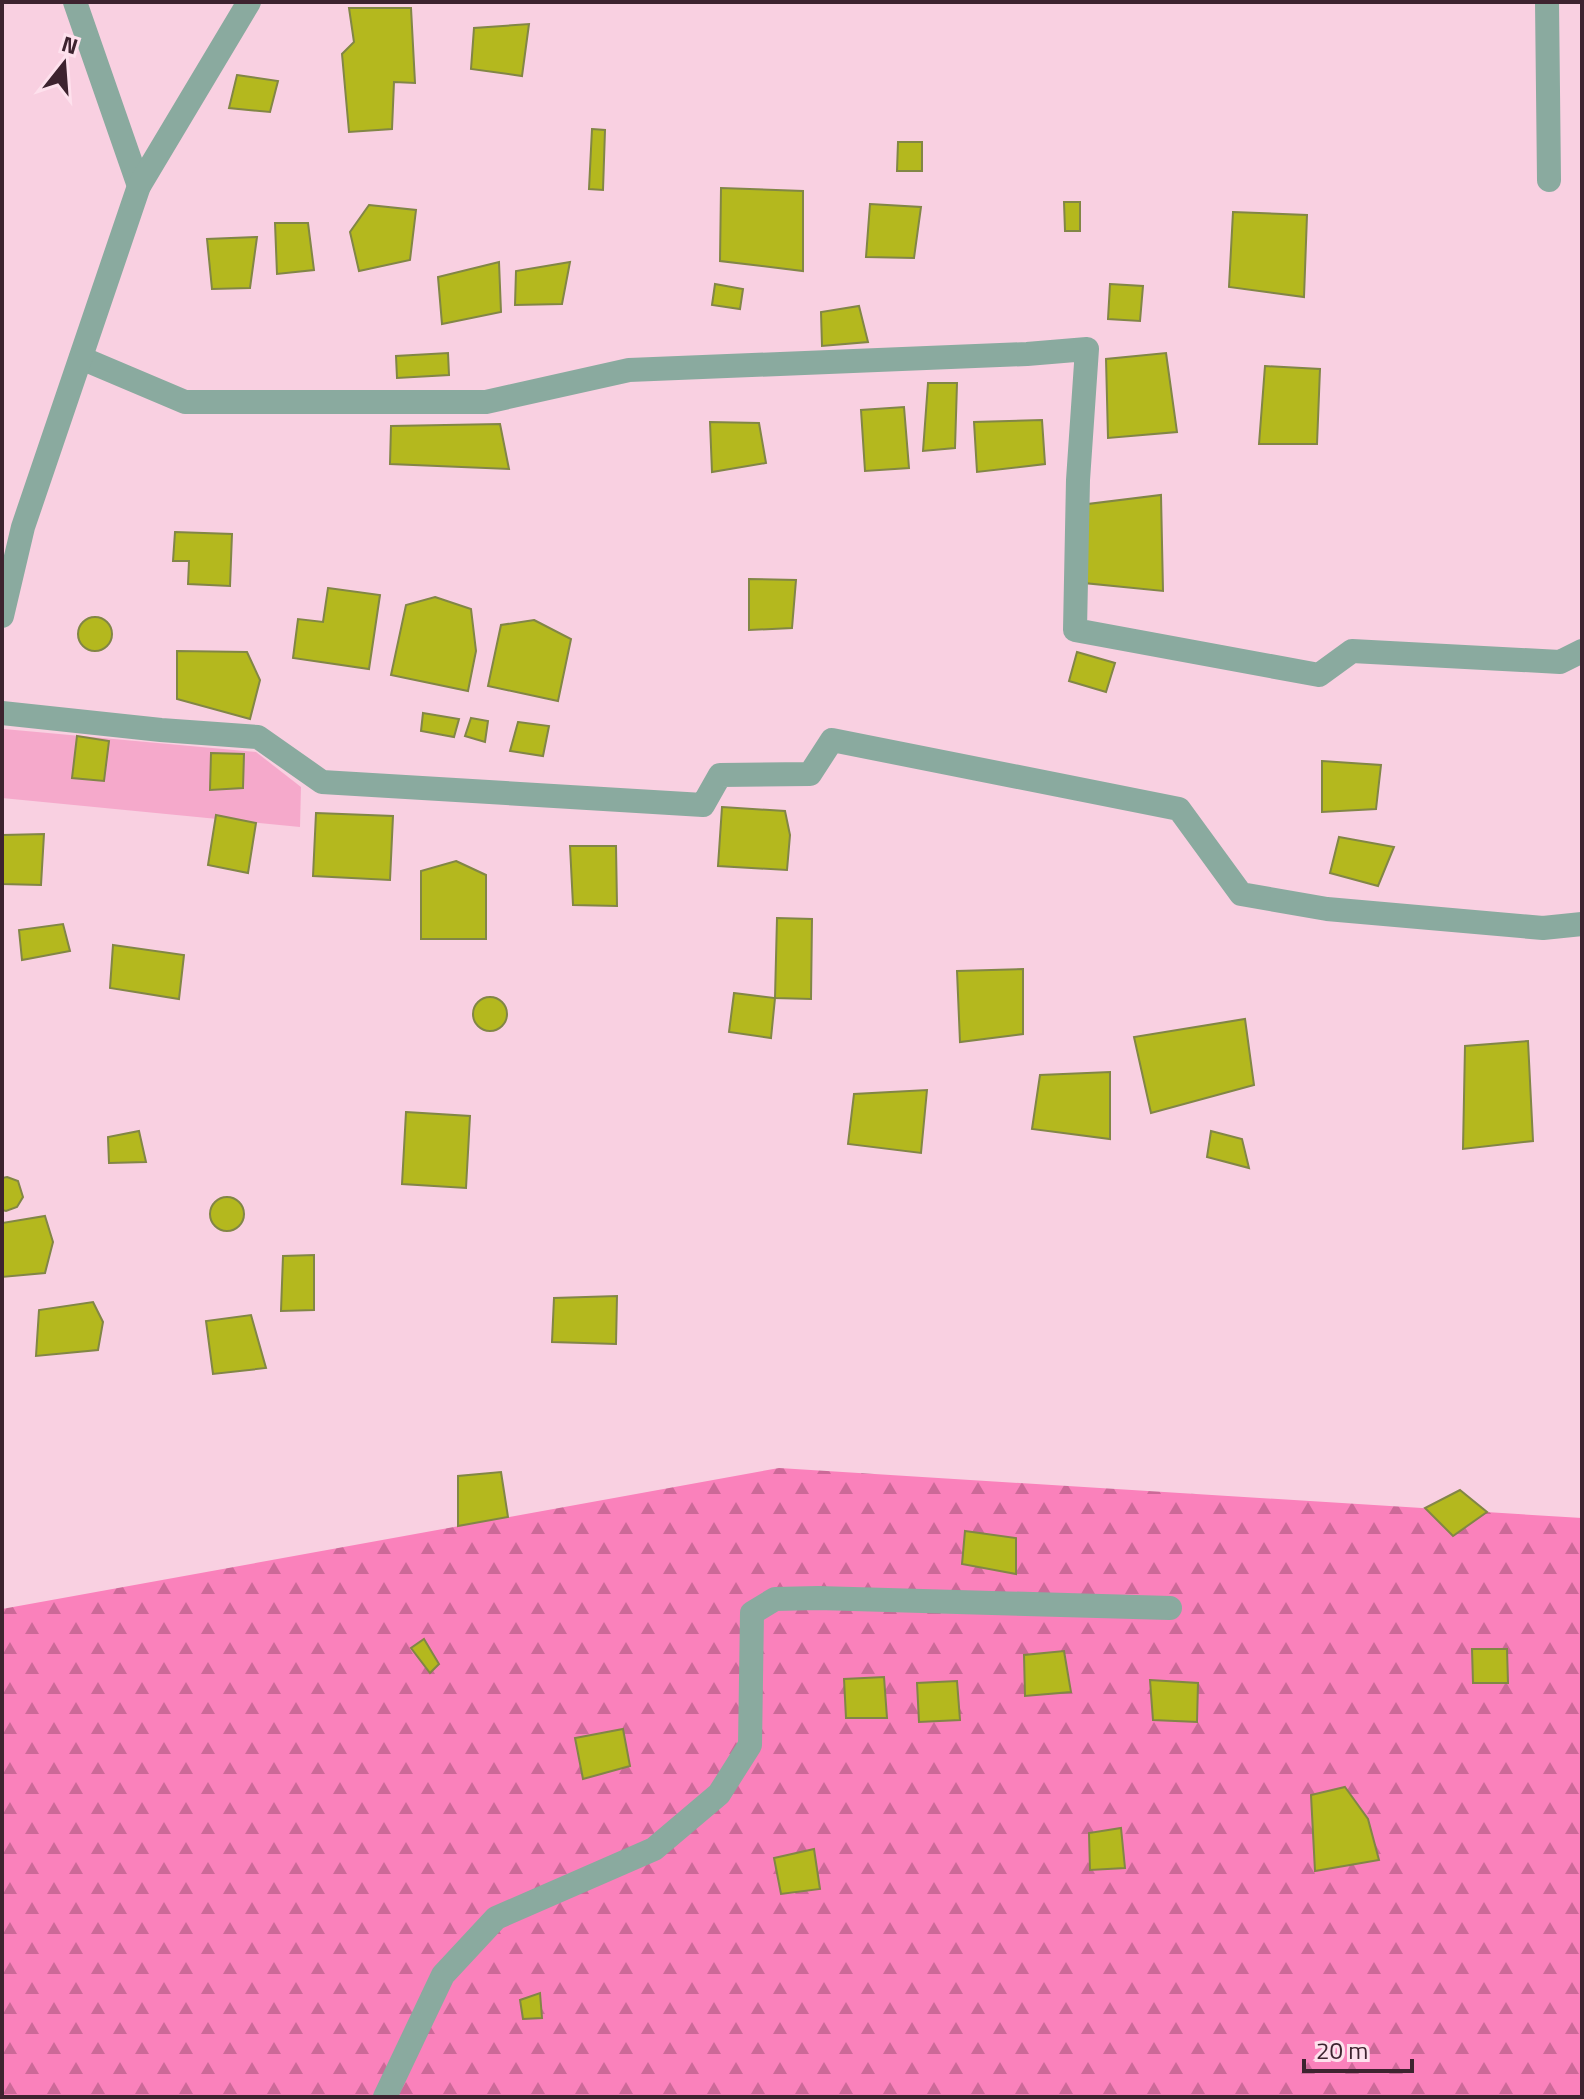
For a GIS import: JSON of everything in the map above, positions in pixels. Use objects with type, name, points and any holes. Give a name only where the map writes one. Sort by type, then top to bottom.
[{"type":"street","points":[[75,2],[139,186]]},
{"type":"street","points":[[2,616],[23,527],[139,186],[249,2]]},
{"type":"street","points":[[1547,2],[1549,180]]},
{"type":"street","points":[[81,358],[185,402],[486,402],[629,370],[1087,349],[1078,480],[1075,630],[1319,675],[1352,651],[1560,662],[1582,651]]},
{"type":"street","points":[[2,713],[258,737],[322,782],[703,805],[720,775],[810,774],[832,740],[1179,809],[1241,894],[1327,909],[1543,928],[1582,924]]},
{"type":"street","points":[[385,2097],[443,1975],[496,1918],[654,1849],[719,1794],[750,1745],[752,1613],[775,1599],[818,1598],[1170,1608]]},
{"type":"shaded area","points":[[4,729],[256,752],[301,787],[300,827],[2,798]]},
{"type":"green space","points":[[779,1468],[1582,1518],[1582,2097],[2,2097],[2,1609]]},
{"type":"building","points":[[349,8],[411,8],[415,83],[394,82],[392,129],[349,132],[342,54],[354,42]]},
{"type":"building","points":[[529,24],[522,76],[471,69],[474,28]]},
{"type":"building","points":[[237,75],[278,81],[270,112],[229,108]]},
{"type":"building","points":[[592,129],[605,130],[603,190],[589,189]]},
{"type":"building","points":[[898,142],[922,142],[922,171],[897,171]]},
{"type":"building","points":[[721,188],[803,191],[803,271],[720,261]]},
{"type":"building","points":[[1064,202],[1080,202],[1080,231],[1065,231]]},
{"type":"building","points":[[870,204],[921,207],[914,258],[866,257]]},
{"type":"building","points":[[369,205],[416,210],[410,260],[359,271],[350,232]]},
{"type":"building","points":[[1233,212],[1307,215],[1304,297],[1229,287]]},
{"type":"building","points":[[275,223],[308,223],[314,270],[277,274]]},
{"type":"building","points":[[257,237],[250,288],[212,289],[207,239]]},
{"type":"building","points":[[499,262],[501,312],[442,324],[438,277]]},
{"type":"building","points":[[570,262],[562,304],[515,305],[516,271]]},
{"type":"building","points":[[715,284],[743,289],[740,309],[712,305]]},
{"type":"building","points":[[1110,284],[1143,286],[1140,321],[1108,319]]},
{"type":"building","points":[[859,306],[868,342],[822,346],[821,312]]},
{"type":"building","points":[[448,353],[449,375],[397,378],[396,356]]},
{"type":"building","points":[[1166,353],[1177,432],[1108,438],[1106,359]]},
{"type":"building","points":[[1265,366],[1320,369],[1317,444],[1259,444]]},
{"type":"building","points":[[928,383],[957,383],[955,448],[923,451]]},
{"type":"building","points":[[904,407],[909,468],[865,471],[861,410]]},
{"type":"building","points":[[1042,420],[1045,464],[977,472],[974,422]]},
{"type":"building","points":[[710,422],[759,423],[766,463],[712,472]]},
{"type":"building","points":[[500,424],[509,469],[390,464],[391,426]]},
{"type":"building","points":[[1161,495],[1163,591],[1084,583],[1088,504]]},
{"type":"building","points":[[175,532],[232,534],[230,586],[188,584],[189,561],[173,561]]},
{"type":"building","points":[[749,579],[796,580],[792,628],[749,630]]},
{"type":"building","points":[[328,588],[380,595],[369,669],[293,658],[298,619],[323,622]]},
{"type":"building","points":[[435,597],[471,609],[476,651],[468,691],[391,675],[406,605]]},
{"type":"building","points":[[95,617],[107,622],[112,634],[107,646],[95,651],[83,646],[78,634],[83,622]]},
{"type":"building","points":[[534,620],[571,639],[558,701],[488,686],[501,625]]},
{"type":"building","points":[[177,651],[247,652],[260,680],[250,719],[177,699]]},
{"type":"building","points":[[1077,652],[1115,663],[1106,692],[1069,681]]},
{"type":"building","points":[[423,713],[459,719],[454,737],[421,731]]},
{"type":"building","points":[[471,718],[488,721],[485,742],[465,736]]},
{"type":"building","points":[[518,722],[549,726],[543,756],[510,751]]},
{"type":"building","points":[[77,736],[109,741],[104,781],[72,778]]},
{"type":"building","points":[[211,753],[244,754],[243,788],[210,790]]},
{"type":"building","points":[[1322,761],[1381,765],[1376,809],[1322,812]]},
{"type":"building","points":[[722,807],[785,811],[790,835],[787,870],[718,866]]},
{"type":"building","points":[[316,813],[393,816],[390,880],[313,876]]},
{"type":"building","points":[[216,815],[256,823],[248,873],[208,865]]},
{"type":"building","points":[[44,834],[41,885],[2,884],[3,835]]},
{"type":"building","points":[[1339,837],[1394,847],[1378,886],[1330,873]]},
{"type":"building","points":[[570,846],[616,846],[617,906],[573,905]]},
{"type":"building","points":[[456,861],[486,875],[486,939],[421,939],[421,871]]},
{"type":"building","points":[[777,918],[812,919],[811,999],[775,998]]},
{"type":"building","points":[[63,924],[70,951],[22,960],[19,930]]},
{"type":"building","points":[[113,945],[184,955],[179,999],[110,988]]},
{"type":"building","points":[[1023,969],[1023,1034],[960,1042],[957,971]]},
{"type":"building","points":[[734,993],[775,998],[771,1038],[729,1032]]},
{"type":"building","points":[[490,997],[502,1002],[507,1014],[502,1026],[490,1031],[478,1026],[473,1014],[478,1002]]},
{"type":"building","points":[[1245,1019],[1254,1085],[1151,1113],[1134,1037]]},
{"type":"building","points":[[1528,1041],[1533,1141],[1463,1149],[1465,1046]]},
{"type":"building","points":[[1110,1072],[1110,1139],[1032,1129],[1040,1075]]},
{"type":"building","points":[[927,1090],[921,1153],[848,1144],[854,1094]]},
{"type":"building","points":[[406,1112],[470,1116],[466,1188],[402,1184]]},
{"type":"building","points":[[139,1131],[146,1162],[109,1163],[108,1137]]},
{"type":"building","points":[[1211,1131],[1242,1139],[1249,1168],[1207,1157]]},
{"type":"building","points":[[2,1178],[18,1181],[23,1197],[17,1207],[6,1211],[2,1210]]},
{"type":"building","points":[[227,1197],[239,1202],[244,1214],[239,1226],[227,1231],[215,1226],[210,1214],[215,1202]]},
{"type":"building","points":[[45,1216],[53,1242],[45,1273],[2,1277],[2,1223]]},
{"type":"building","points":[[314,1255],[314,1310],[281,1311],[283,1256]]},
{"type":"building","points":[[617,1296],[616,1344],[552,1342],[554,1298]]},
{"type":"building","points":[[93,1302],[103,1322],[98,1350],[36,1356],[39,1310]]},
{"type":"building","points":[[251,1315],[266,1368],[213,1374],[206,1321]]},
{"type":"building","points":[[501,1472],[508,1517],[458,1526],[458,1476]]},
{"type":"building","points":[[1460,1490],[1487,1512],[1453,1536],[1425,1508]]},
{"type":"building","points":[[965,1531],[1016,1538],[1016,1574],[962,1564]]},
{"type":"building","points":[[424,1639],[439,1664],[430,1673],[411,1648]]},
{"type":"building","points":[[1472,1649],[1507,1649],[1508,1683],[1473,1683]]},
{"type":"building","points":[[1064,1651],[1071,1692],[1025,1696],[1024,1655]]},
{"type":"building","points":[[884,1677],[887,1718],[846,1718],[844,1679]]},
{"type":"building","points":[[1150,1680],[1198,1683],[1197,1722],[1153,1720]]},
{"type":"building","points":[[957,1681],[960,1720],[919,1722],[917,1683]]},
{"type":"building","points":[[623,1729],[630,1766],[583,1779],[575,1738]]},
{"type":"building","points":[[1345,1787],[1368,1819],[1379,1860],[1315,1871],[1311,1795]]},
{"type":"building","points":[[1121,1828],[1125,1868],[1090,1870],[1089,1833]]},
{"type":"building","points":[[814,1849],[820,1889],[781,1894],[774,1858]]},
{"type":"building","points":[[540,1993],[542,2018],[523,2019],[520,2000]]}]
